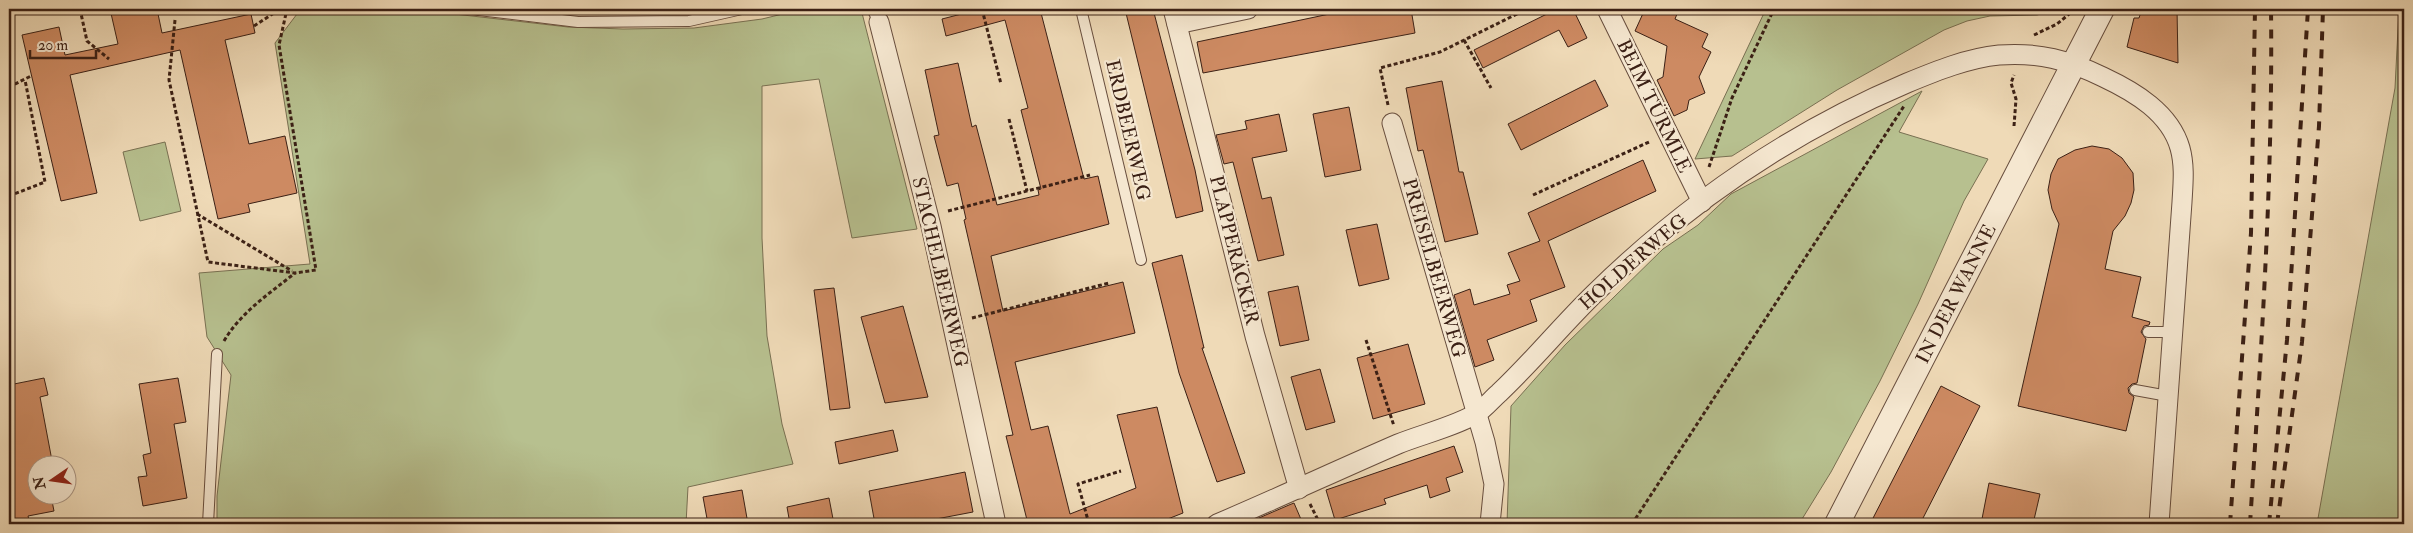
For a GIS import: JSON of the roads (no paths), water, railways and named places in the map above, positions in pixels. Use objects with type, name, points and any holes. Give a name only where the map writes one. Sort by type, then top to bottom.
[{"type":"street","points":[[1175,16],[1248,9]]},
{"type":"street","name":"BEIM TÜRMLE","points":[[1607,9],[1702,202]]},
{"type":"street","name":"IN DER WANNE","points":[[1837,524],[2102,9]]},
{"type":"street","name":"STACHELBEERWEG","points":[[876,15],[931,226],[996,524]]},
{"type":"street","name":"PLAPPERÄCKER","points":[[1175,16],[1255,336],[1299,489]]},
{"type":"street","name":"HOLDERWEG","points":[[1217,524],[1399,444],[1476,414],[1518,375],[1595,293],[1653,241],[1702,202],[1789,142],[1845,112],[1914,80],[1952,66],[1996,55],[2025,54],[2074,62]]},
{"type":"street","points":[[2074,62],[2136,94],[2155,109],[2172,129],[2180,147],[2183,164],[2182,202],[2159,524]]},
{"type":"street","name":"PREISELBEERWEG","points":[[1392,123],[1476,414],[1494,484],[1490,524]]},
{"type":"lane","points":[[470,9],[578,22],[689,21],[742,9]]},
{"type":"lane","name":"ERDBEERWEG","points":[[1081,9],[1141,260]]},
{"type":"lane","points":[[2148,332],[2173,332]]},
{"type":"lane","points":[[208,524],[217,354]]},
{"type":"lane","points":[[2135,390],[2168,396]]},
{"type":"railway","points":[[2230,524],[2251,233],[2255,9]]},
{"type":"railway","points":[[2250,524],[2268,202],[2271,9]]},
{"type":"railway","points":[[2269,524],[2287,340],[2308,9]]},
{"type":"railway","points":[[2277,524],[2302,342],[2319,126],[2323,9]]}]
